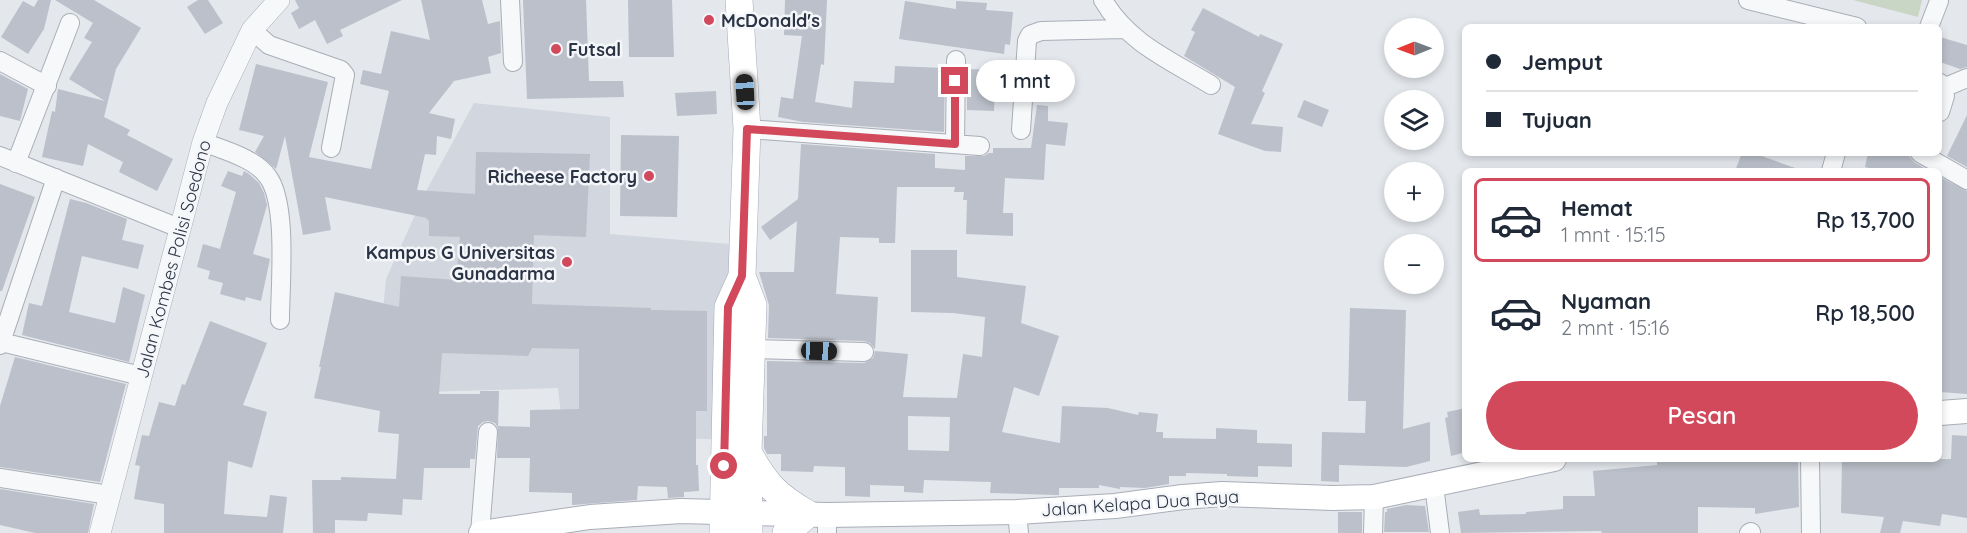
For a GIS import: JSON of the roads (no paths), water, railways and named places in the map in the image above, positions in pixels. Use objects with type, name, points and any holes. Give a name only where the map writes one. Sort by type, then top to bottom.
[{"type":"main road","points":[[736,522],[728,307],[742,276],[747,129],[739,0]]},
{"type":"main road","points":[[736,522],[748,452],[753,305],[742,276]]},
{"type":"main road","points":[[1942,413],[1967,411]]},
{"type":"main road","points":[[748,452],[762,478],[782,499],[820,521]]},
{"type":"main road","name":"Jalan Kelapa Dua Raya","points":[[480,533],[590,517],[681,511],[736,522],[1018,522],[1115,506],[1222,494],[1333,498],[1374,497],[1540,462]]},
{"type":"main road","points":[[786,533],[820,521]]},
{"type":"street","name":"Jalan Kombes Polisi Soedono","points":[[100,533],[203,142],[217,103],[252,30],[279,0]]},
{"type":"street","points":[[510,0],[513,62]]},
{"type":"street","points":[[1103,0],[1134,39],[1211,85]]},
{"type":"street","points":[[1748,0],[1845,24]]},
{"type":"street","points":[[1930,24],[1938,1]]},
{"type":"street","points":[[70,23],[47,86],[8,159],[179,228]]},
{"type":"street","points":[[1021,130],[1027,41],[1030,35],[1041,31],[1124,29]]},
{"type":"street","points":[[252,30],[269,45],[341,70],[345,75],[331,148]]},
{"type":"street","points":[[955,144],[956,60]]},
{"type":"street","points":[[0,61],[47,86]]},
{"type":"street","points":[[1942,85],[1967,78]]},
{"type":"street","points":[[1942,88],[1945,96],[1942,108]]},
{"type":"street","points":[[747,129],[980,146]]},
{"type":"street","points":[[203,142],[241,158],[259,168],[269,177],[279,213],[280,320]]},
{"type":"street","points":[[1925,156],[1967,180]]},
{"type":"street","points":[[56,178],[8,293],[1,344],[141,376]]},
{"type":"street","points":[[751,349],[864,352]]},
{"type":"street","points":[[480,533],[488,432]]},
{"type":"street","points":[[1810,462],[1811,533]]},
{"type":"street","points":[[0,478],[109,495]]},
{"type":"street","points":[[1434,485],[1440,533]]},
{"type":"street","points":[[1373,533],[1374,497]]},
{"type":"place","name":"McDonald's","points":[[709,20]]},
{"type":"place","name":"Futsal","points":[[556,49]]},
{"type":"place","name":"Richeese Factory","points":[[649,176]]},
{"type":"place","name":"Kampus G Universitas Gunadarma","points":[[567,262]]}]
